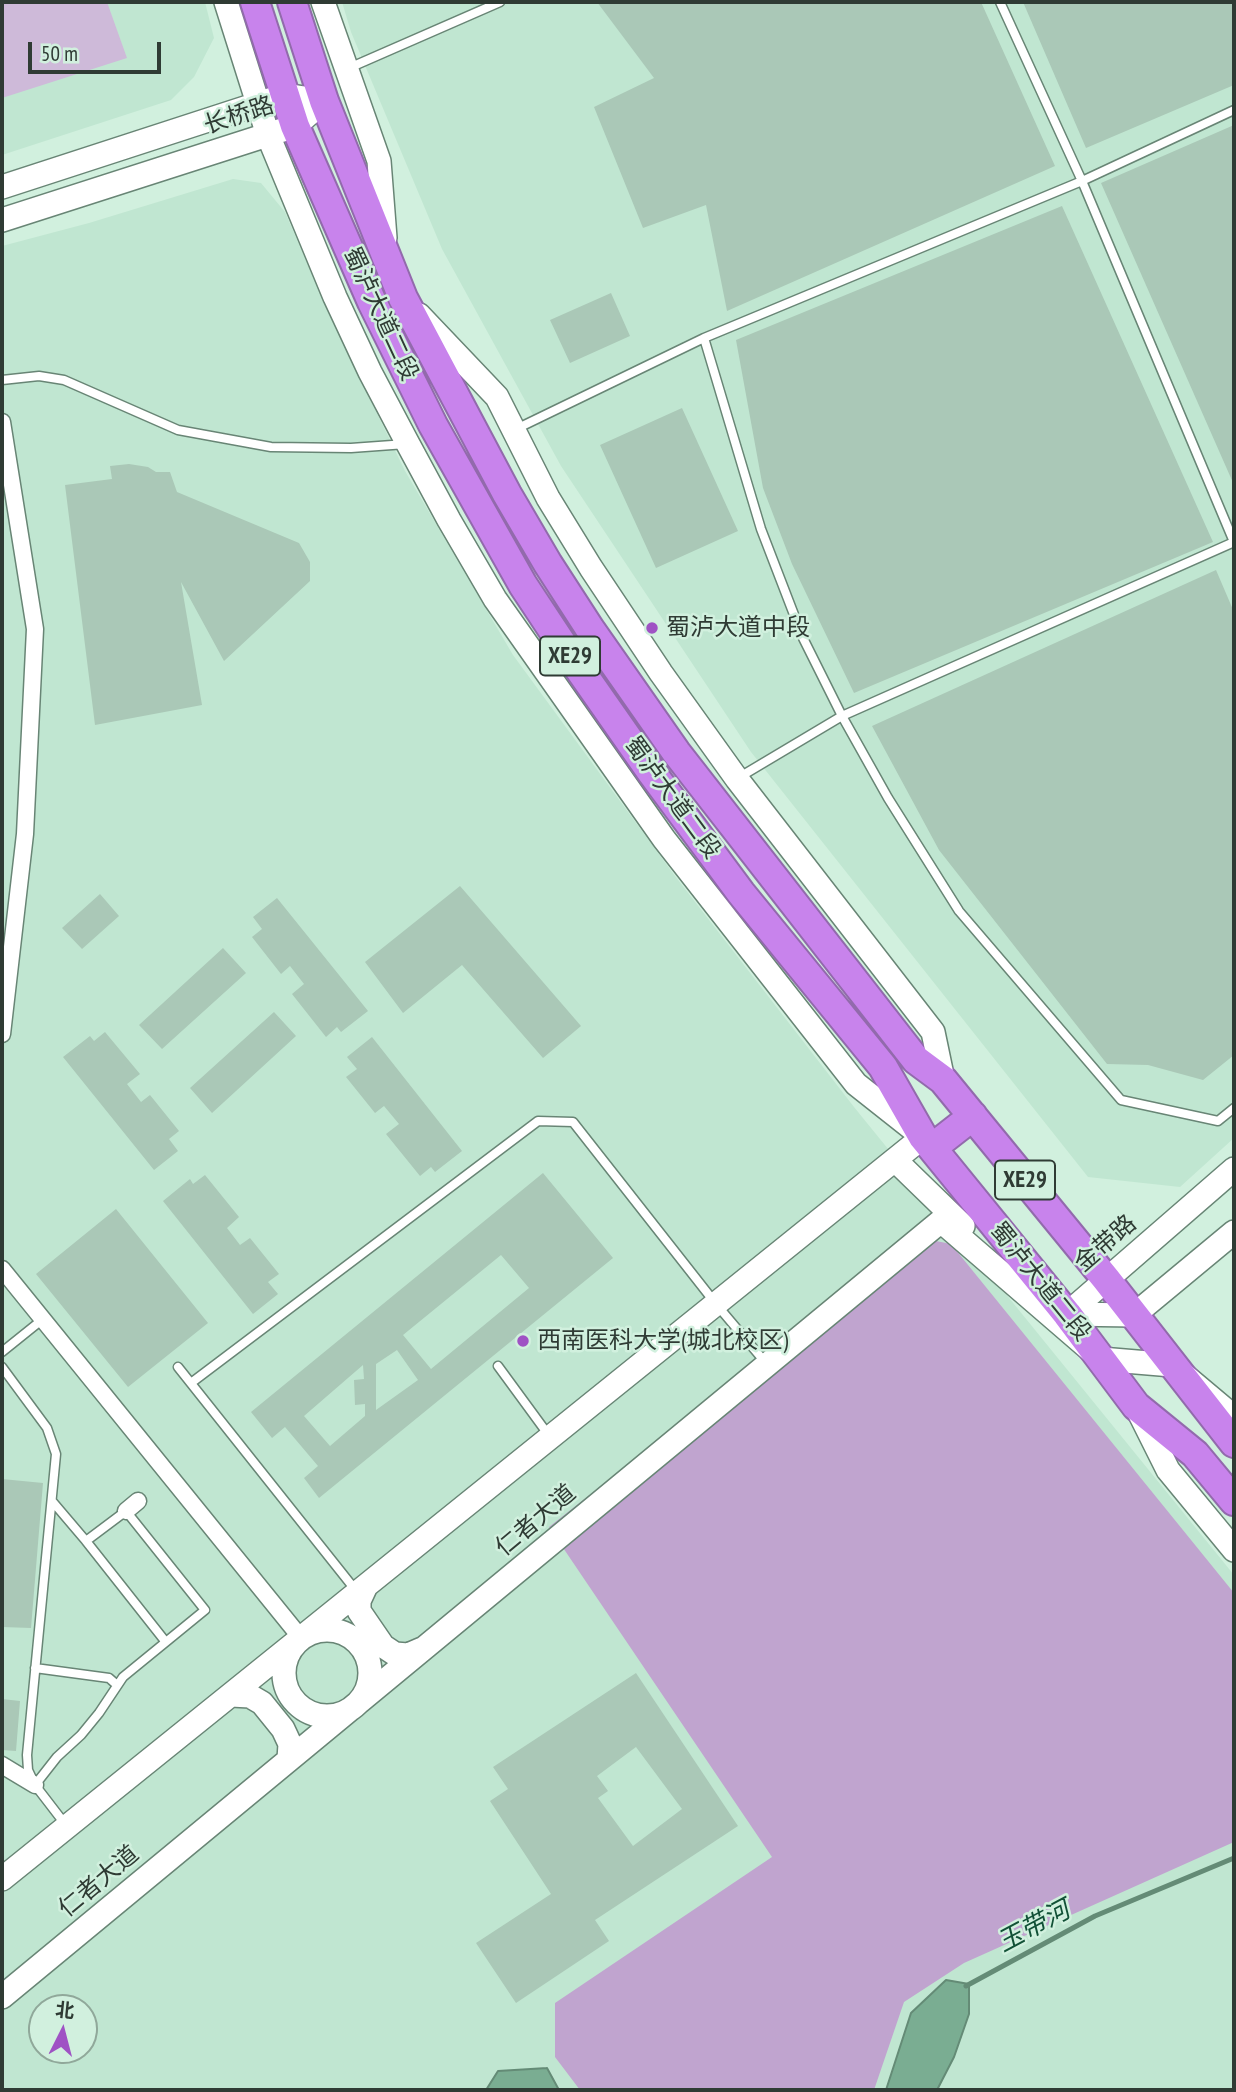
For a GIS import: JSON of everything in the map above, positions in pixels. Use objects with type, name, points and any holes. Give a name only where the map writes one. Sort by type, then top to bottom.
[{"type":"highway","name":"蜀泸大道二段","points":[[255,2],[295,126],[384,327],[433,425],[523,585],[628,739],[741,893],[883,1068],[928,1143],[1068,1314],[1136,1406],[1195,1454],[1234,1501]]},
{"type":"highway","name":"蜀泸大道二段","points":[[292,2],[324,101],[403,298],[507,494],[590,629],[676,752],[916,1060],[943,1080],[1106,1279],[1172,1365],[1231,1430]]},
{"type":"highway","points":[[928,1143],[973,1116]]},
{"type":"highway","points":[[1195,1454],[1231,1430]]},
{"type":"street","points":[[2,1879],[895,1160],[928,1143],[856,1084],[664,839],[495,599],[408,444],[335,297],[268,135],[226,2]]},
{"type":"street","points":[[323,2],[379,161],[386,259]]},
{"type":"street","name":"长桥路","points":[[2,187],[285,95],[324,101]]},
{"type":"street","name":"长桥路","points":[[2,220],[295,126],[324,101]]},
{"type":"street","points":[[403,298],[497,397],[548,498],[660,673],[737,779],[933,1032],[943,1080]]},
{"type":"street","points":[[2,422],[35,629],[25,834],[2,1034]]},
{"type":"street","points":[[895,1160],[1101,1359],[1172,1365]]},
{"type":"street","name":"金带路","points":[[1068,1314],[1234,1169]]},
{"type":"street","name":"仁者大道","points":[[5,1992],[941,1221],[1101,1359]]},
{"type":"street","points":[[1134,1315],[1234,1232]]},
{"type":"street","points":[[2,1269],[301,1639]]},
{"type":"street","name":"金带路","points":[[1068,1314],[1134,1315]]},
{"type":"street","points":[[1136,1406],[1168,1470],[1234,1550]]},
{"type":"street","points":[[362,1590],[359,1611],[383,1646],[395,1654],[408,1655],[422,1649]]},
{"type":"street","points":[[320,1630],[341,1632],[351,1637],[365,1653],[370,1673],[369,1684],[365,1694],[350,1709],[323,1716],[305,1710],[291,1697],[286,1687],[284,1666],[287,1656],[301,1639],[320,1630]]},
{"type":"street","points":[[231,1695],[250,1696],[262,1703],[283,1729],[290,1744],[289,1759]]},
{"type":"street","points":[[2,1766],[35,1785]]},
{"type":"lane","points":[[346,69],[500,2]]},
{"type":"lane","points":[[737,779],[842,716],[1234,542],[1082,181],[1000,2]]},
{"type":"lane","points":[[513,430],[704,338],[1082,181],[1234,110]]},
{"type":"lane","points":[[704,338],[761,529],[803,638],[842,716],[888,798],[959,911],[1121,1100],[1218,1121],[1234,1108]]},
{"type":"lane","points":[[2,380],[39,376],[64,380],[178,430],[271,447],[351,448],[408,444]]},
{"type":"lane","points":[[191,1383],[538,1121],[573,1122],[716,1304],[767,1364]]},
{"type":"lane","points":[[2,1352],[43,1319]]},
{"type":"lane","points":[[498,1366],[551,1437]]},
{"type":"lane","points":[[2,1367],[47,1428],[56,1454],[27,1755],[28,1770],[35,1785],[67,1827]]},
{"type":"lane","points":[[178,1367],[362,1590]]},
{"type":"lane","points":[[52,1501],[165,1641]]},
{"type":"lane","points":[[35,1785],[57,1757],[81,1735],[99,1713],[123,1676],[205,1611],[132,1506],[86,1541]]},
{"type":"lane","points":[[35,1668],[109,1678],[117,1685]]},
{"type":"shaded area","points":[[2,2],[205,2],[214,38],[194,77],[171,100],[2,155]]},
{"type":"shaded area","points":[[2,2],[107,2],[127,58],[2,98]]},
{"type":"shaded area","points":[[342,2],[1234,2],[1234,1138],[1180,1187],[1088,1177],[751,752],[561,466],[442,249],[351,32]]},
{"type":"shaded area","name":"西南医科大学(城北校区)","points":[[233,179],[261,183],[285,212],[330,316],[405,471],[513,655],[675,876],[854,1107],[1234,1575],[1234,2090],[2,2090],[2,246],[89,223]]},
{"type":"shaded area","points":[[916,1237],[951,1244],[1234,1593],[1234,1842],[964,1963],[904,2002],[874,2090],[580,2090],[555,2057],[555,2003],[772,1857],[549,1527]]},
{"type":"shaded area","points":[[946,1980],[969,1984],[969,2014],[954,2057],[937,2090],[886,2090],[911,2013]]},
{"type":"shaded area","points":[[547,2068],[559,2090],[486,2090],[498,2071]]},
{"type":"building","points":[[597,2],[981,2],[1055,166],[727,311],[706,205],[643,228],[594,107],[654,78]]},
{"type":"building","points":[[1023,2],[1234,2],[1234,85],[1086,148]]},
{"type":"building","points":[[1234,125],[1234,485],[1101,183]]},
{"type":"building","points":[[1062,206],[1213,542],[854,693],[792,564],[763,488],[736,340]]},
{"type":"building","points":[[611,293],[630,336],[570,363],[550,320]]},
{"type":"building","points":[[682,408],[738,531],[656,568],[600,445]]},
{"type":"building","points":[[129,464],[148,467],[156,472],[170,472],[177,492],[299,543],[310,562],[310,581],[224,661],[181,582],[202,705],[95,725],[65,485],[112,479],[110,466]]},
{"type":"building","points":[[1216,570],[1234,612],[1234,1055],[1203,1080],[1148,1065],[1107,1064],[939,850],[872,726]]},
{"type":"building","points":[[460,886],[581,1026],[543,1058],[462,965],[403,1013],[365,962]]},
{"type":"building","points":[[100,894],[119,916],[82,949],[62,928]]},
{"type":"building","points":[[277,898],[368,1011],[341,1032],[337,1027],[326,1037],[292,994],[304,984],[290,966],[281,974],[252,937],[262,929],[253,917]]},
{"type":"building","points":[[223,948],[246,973],[162,1049],[139,1025]]},
{"type":"building","points":[[274,1012],[296,1036],[212,1113],[190,1088]]},
{"type":"building","points":[[105,1032],[140,1074],[127,1084],[141,1102],[150,1095],[179,1131],[169,1139],[178,1151],[154,1170],[63,1057],[90,1036],[94,1041]]},
{"type":"building","points":[[372,1037],[462,1151],[435,1172],[431,1167],[420,1176],[386,1134],[399,1124],[384,1106],[375,1113],[346,1077],[357,1069],[347,1057]]},
{"type":"building","points":[[543,1173],[613,1258],[319,1498],[304,1478],[318,1466],[285,1427],[272,1438],[251,1412]],"holes":[[[501,1255],[529,1288],[431,1369],[403,1335]],[[397,1350],[418,1380],[376,1410],[376,1364]],[[363,1365],[364,1379],[354,1380],[355,1405],[365,1404],[365,1416],[330,1446],[304,1416]]]},
{"type":"building","points":[[205,1175],[239,1217],[227,1228],[240,1245],[250,1238],[279,1274],[268,1282],[278,1294],[253,1314],[163,1201],[190,1179],[193,1184]]},
{"type":"building","points":[[116,1209],[208,1323],[128,1387],[36,1274]]},
{"type":"building","points":[[2,1479],[43,1483],[31,1628],[2,1627]]},
{"type":"building","points":[[636,1673],[738,1826],[595,1920],[609,1941],[516,2003],[476,1943],[551,1894],[490,1801],[508,1789],[493,1767]],"holes":[[[636,1747],[682,1809],[633,1846],[598,1798],[608,1791],[597,1776]]]},
{"type":"building","points":[[2,1699],[20,1701],[16,1751],[2,1750]]},
{"type":"waterway","name":"玉带河","points":[[966,1986],[1095,1916],[1234,1858]]},
{"type":"place","name":"蜀泸大道中段","points":[[652,628]]},
{"type":"place","name":"西南医科大学(城北校区)","points":[[523,1341]]}]
